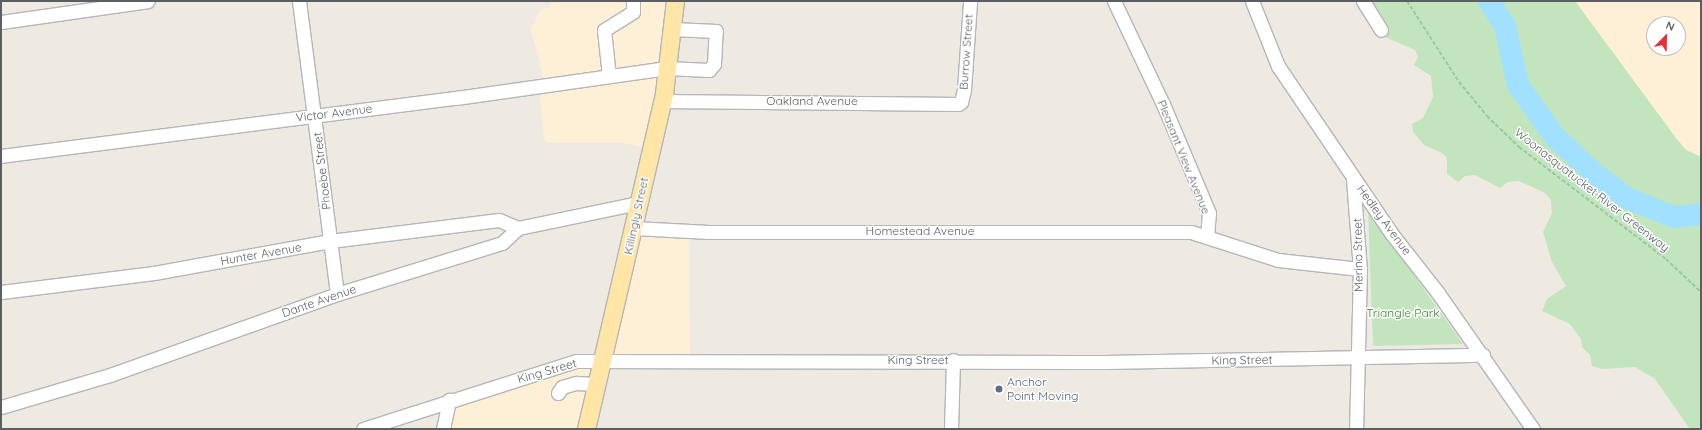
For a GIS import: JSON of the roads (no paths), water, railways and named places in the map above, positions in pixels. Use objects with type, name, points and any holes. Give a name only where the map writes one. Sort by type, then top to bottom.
[{"type":"main road","name":"Killingly Street","points":[[586,429],[662,101],[675,1]]},
{"type":"street","points":[[1,22],[148,1]]},
{"type":"street","name":"Phoebe Street","points":[[298,1],[316,116],[337,294]]},
{"type":"street","points":[[609,76],[604,30],[632,12],[633,1]]},
{"type":"street","name":"Burrow Street","points":[[961,102],[970,1]]},
{"type":"street","name":"Pleasant View Avenue","points":[[1114,1],[1163,104],[1209,213],[1207,235]]},
{"type":"street","name":"Hedley Avenue","points":[[1252,1],[1278,66],[1391,233],[1483,355],[1533,429]]},
{"type":"street","points":[[1363,1],[1381,30]]},
{"type":"street","name":"Victor Avenue","points":[[1,156],[316,116],[667,68],[709,70],[714,64],[716,31],[672,30]]},
{"type":"street","name":"Oakland Avenue","points":[[662,101],[961,102]]},
{"type":"street","name":"Merino Street","points":[[1353,177],[1360,269],[1356,358],[1356,429]]},
{"type":"street","points":[[518,228],[638,203]]},
{"type":"street","name":"Hunter Avenue","points":[[1,292],[154,273],[330,241],[499,220],[518,228]]},
{"type":"street","name":"Dante Avenue","points":[[1,407],[110,375],[337,294],[502,243],[518,228]]},
{"type":"street","name":"Homestead Avenue","points":[[633,228],[716,232],[1163,231],[1207,235]]},
{"type":"street","points":[[1207,235],[1278,260],[1360,269]]},
{"type":"street","name":"King Street","points":[[363,429],[449,400],[576,361],[602,359],[1106,362],[1483,355]]},
{"type":"street","points":[[951,429],[953,360]]},
{"type":"street","points":[[558,394],[562,387],[576,383],[596,384]]},
{"type":"street","points":[[443,429],[449,400]]},
{"type":"waterway","points":[[1489,1],[1505,26],[1518,85],[1556,138],[1594,173],[1627,198],[1674,217],[1701,214]]},
{"type":"place","name":"Anchor Point Moving","points":[[999,389]]},
{"type":"park label","name":"Triangle Park","points":[[1403,313]]}]
